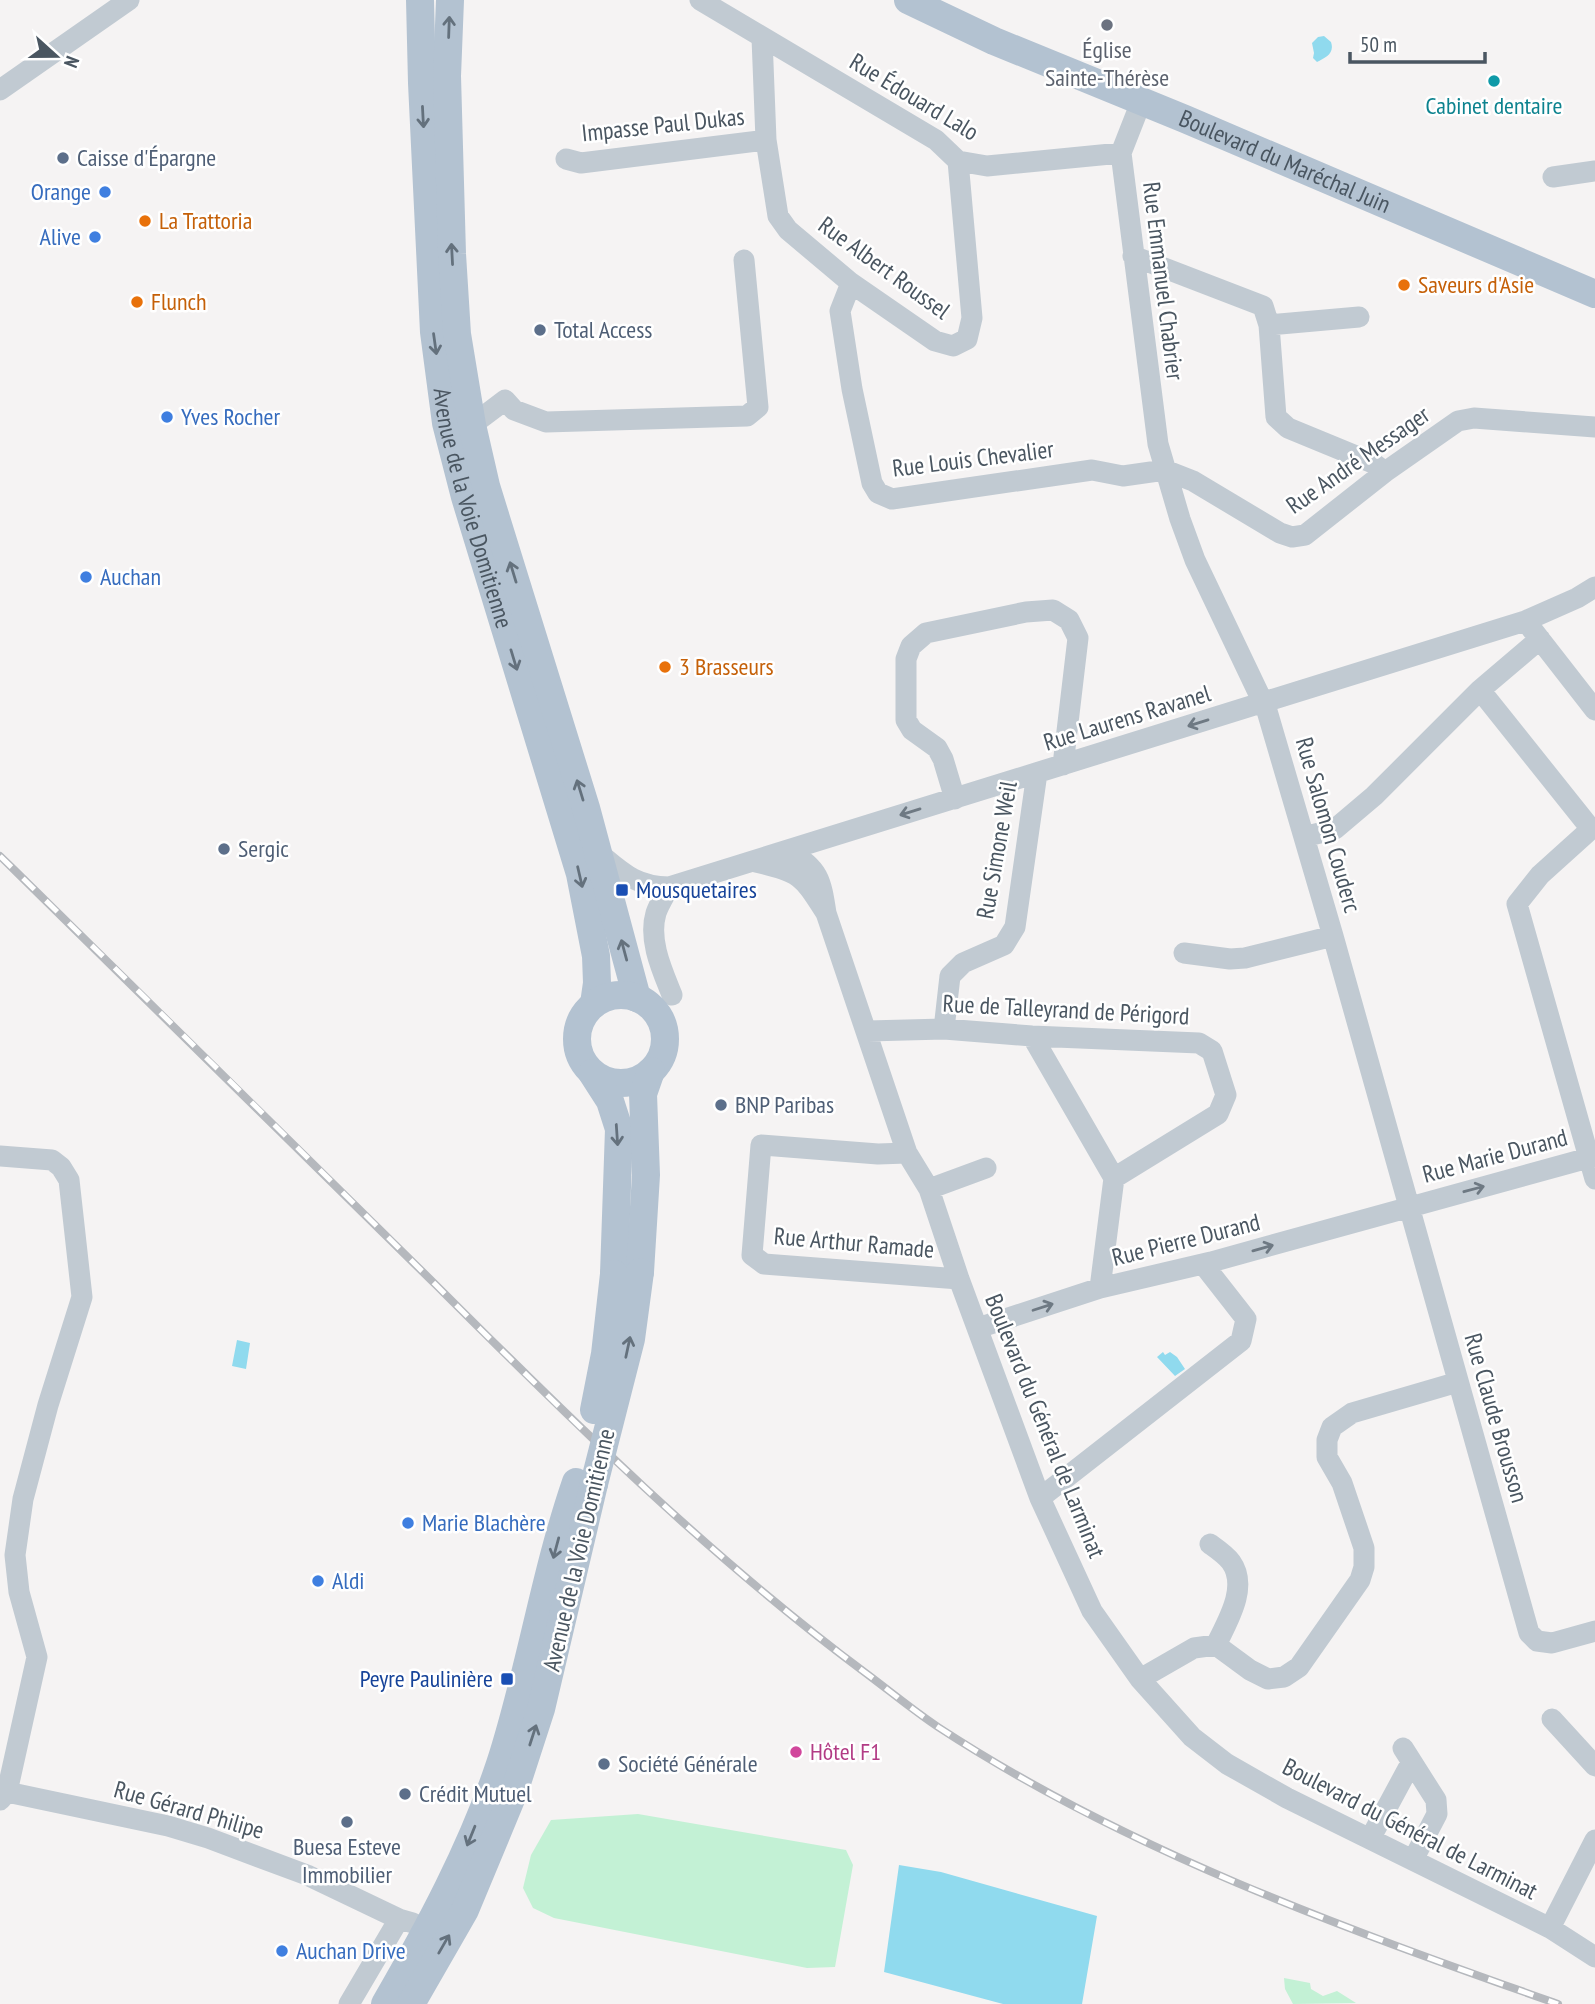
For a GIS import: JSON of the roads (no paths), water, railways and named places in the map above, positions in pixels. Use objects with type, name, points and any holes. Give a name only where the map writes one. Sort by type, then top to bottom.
[{"type":"main road","name":"Avenue de la Voie Domitienne","points":[[420,0],[434,332],[446,423],[465,497],[580,874],[596,956],[597,983],[594,1004]]},
{"type":"main road","name":"Avenue de la Voie Domitienne","points":[[450,0],[447,76],[452,254],[457,334],[471,425],[486,486],[600,854],[640,1000]]},
{"type":"main road","name":"Boulevard du Maréchal Juin","points":[[908,0],[928,7],[994,41],[1595,294]]},
{"type":"main road","points":[[615,995],[640,1000],[659,1017],[665,1036],[662,1055],[651,1071],[628,1083],[615,1083],[592,1073],[577,1047],[577,1032],[582,1018],[594,1004],[615,995]]},
{"type":"main road","name":"Avenue de la Voie Domitienne","points":[[411,2004],[465,1910],[514,1792],[541,1709],[585,1483],[600,1386],[627,1273],[646,1175],[643,1094],[651,1071]]},
{"type":"main road","name":"Avenue de la Voie Domitienne","points":[[592,1073],[610,1101],[618,1129],[627,1273]]},
{"type":"main road","name":"Avenue de la Voie Domitienne","points":[[385,2004],[429,1926],[466,1848],[499,1765],[545,1590],[585,1483]]},
{"type":"street","points":[[0,90],[130,0]]},
{"type":"street","points":[[406,0],[416,29],[422,83]]},
{"type":"street","name":"Rue Édouard Lalo","points":[[700,0],[936,140],[958,161],[987,166],[1121,153]]},
{"type":"street","name":"Boulevard du Maréchal Juin","points":[[891,0],[917,11],[928,7]]},
{"type":"street","name":"Rue Albert Roussel","points":[[762,38],[766,140],[778,216],[788,230],[851,283],[935,341],[953,346],[967,339],[972,318],[958,161]]},
{"type":"street","name":"Rue Emmanuel Chabrier","points":[[1141,102],[1121,153],[1158,444],[1166,470]]},
{"type":"street","name":"Impasse Paul Dukas","points":[[566,159],[580,163],[766,140]]},
{"type":"street","points":[[1553,177],[1595,171]]},
{"type":"street","points":[[1133,256],[1263,306],[1269,325],[1276,417],[1288,428],[1373,463],[1385,472]]},
{"type":"street","points":[[471,425],[505,400],[514,410],[546,422],[747,416],[758,407],[744,261]]},
{"type":"street","name":"Rue Louis Chevalier","points":[[851,283],[840,311],[863,443],[872,483],[878,493],[892,499],[1092,470],[1123,476],[1166,470]]},
{"type":"street","points":[[1269,325],[1359,317]]},
{"type":"street","name":"Rue André Messager","points":[[1166,470],[1193,481],[1280,533],[1292,537],[1305,535],[1385,472],[1458,421],[1474,418],[1595,427]]},
{"type":"street","name":"Rue Salomon Couderc","points":[[1166,470],[1195,560],[1263,703],[1333,936],[1408,1207]]},
{"type":"street","name":"Rue Laurens Ravanel","points":[[600,854],[632,880],[650,887],[669,887],[1525,621],[1595,587]]},
{"type":"street","points":[[954,799],[943,759],[937,748],[912,730],[906,720],[906,659],[911,646],[926,633],[1026,612],[1053,610],[1069,620],[1078,638],[1063,765]]},
{"type":"street","points":[[1525,621],[1595,710]]},
{"type":"street","points":[[1304,836],[1335,828],[1374,796],[1480,690],[1539,639]]},
{"type":"street","points":[[1480,690],[1591,829],[1541,875],[1517,904],[1592,1157],[1595,1179]]},
{"type":"street","name":"Rue Simone Weil","points":[[944,1028],[950,976],[963,963],[1004,945],[1015,927],[1037,773]]},
{"type":"street","name":"Boulevard du Général de Larminat","points":[[788,850],[814,869],[821,881],[826,913],[907,1153],[929,1189],[959,1279],[1041,1498],[1092,1611],[1140,1679],[1192,1737],[1227,1765],[1287,1798],[1550,1928],[1595,1957]]},
{"type":"street","name":"Boulevard du Général de Larminat","points":[[754,861],[788,870],[805,880],[826,913]]},
{"type":"street","points":[[669,887],[656,914],[655,943],[661,969],[672,995]]},
{"type":"street","points":[[1184,953],[1230,959],[1245,958],[1333,936]]},
{"type":"street","points":[[640,1000],[654,990],[661,969]]},
{"type":"street","name":"Rue de Talleyrand de Périgord","points":[[868,1031],[944,1028],[1032,1036],[1199,1043],[1212,1051],[1226,1095],[1218,1114],[1114,1178]]},
{"type":"street","points":[[1032,1036],[1114,1178],[1100,1288]]},
{"type":"street","name":"Rue Arthur Ramade","points":[[907,1153],[878,1154],[761,1145],[752,1255],[764,1264],[959,1279]]},
{"type":"street","points":[[0,1156],[52,1160],[61,1167],[69,1180],[82,1297],[48,1405],[23,1499],[15,1555],[19,1592],[32,1630],[37,1657],[3,1796]]},
{"type":"street","name":"Rue Marie Durand","points":[[1408,1207],[1592,1157]]},
{"type":"street","points":[[929,1189],[986,1168]]},
{"type":"street","name":"Rue Pierre Durand","points":[[978,1328],[1100,1288],[1203,1264],[1408,1207]]},
{"type":"street","name":"Rue Claude Brousson","points":[[1408,1207],[1529,1633],[1537,1641],[1552,1643],[1595,1631]]},
{"type":"street","points":[[1041,1498],[1241,1341],[1246,1319],[1203,1264]]},
{"type":"street","points":[[1140,1679],[1194,1648],[1216,1645],[1250,1670],[1268,1679],[1284,1677],[1299,1667],[1360,1580],[1364,1567],[1364,1548],[1342,1483],[1327,1457],[1327,1440],[1332,1427],[1352,1413],[1458,1382]]},
{"type":"street","points":[[1210,1544],[1231,1562],[1236,1572],[1237,1600],[1216,1645]]},
{"type":"street","points":[[1552,1719],[1595,1766]]},
{"type":"street","points":[[1370,1839],[1407,1755],[1436,1800],[1437,1814],[1413,1860]]},
{"type":"street","name":"Rue Gérard Philipe","points":[[3,1796],[168,1826],[208,1838],[307,1875],[399,1919]]},
{"type":"street","points":[[1550,1928],[1592,1846]]},
{"type":"street","points":[[349,2004],[399,1919],[429,1926]]},
{"type":"water","points":[[1324,36],[1331,42],[1332,50],[1317,62],[1313,58],[1312,43],[1318,37]]},
{"type":"water","points":[[237,1340],[250,1343],[246,1369],[232,1366]]},
{"type":"water","points":[[1163,1352],[1165,1355],[1170,1352],[1177,1357],[1185,1369],[1175,1376],[1157,1357]]},
{"type":"water","points":[[899,1865],[941,1872],[1097,1916],[1082,2004],[1003,2004],[884,1972]]},
{"type":"railway","points":[[0,856],[644,1487],[753,1584],[920,1714],[1011,1772],[1162,1850],[1318,1916],[1558,2004]]},
{"type":"place","name":"Église Sainte-Thérèse","points":[[1107,25]]},
{"type":"place","name":"Cabinet dentaire","points":[[1494,81]]},
{"type":"place","name":"Caisse d'Épargne","points":[[63,158]]},
{"type":"place","name":"Orange","points":[[105,192]]},
{"type":"place","name":"La Trattoria","points":[[145,221]]},
{"type":"place","name":"Alive","points":[[95,237]]},
{"type":"place","name":"Saveurs d'Asie","points":[[1404,285]]},
{"type":"place","name":"Flunch","points":[[137,302]]},
{"type":"place","name":"Total Access","points":[[540,330]]},
{"type":"place","name":"Yves Rocher","points":[[167,417]]},
{"type":"place","name":"Auchan","points":[[86,577]]},
{"type":"place","name":"3 Brasseurs","points":[[665,667]]},
{"type":"place","name":"Sergic","points":[[224,849]]},
{"type":"place","name":"Mousquetaires","points":[[622,890]]},
{"type":"place","name":"BNP Paribas","points":[[721,1105]]},
{"type":"place","name":"Marie Blachère","points":[[408,1523]]},
{"type":"place","name":"Aldi","points":[[318,1581]]},
{"type":"place","name":"Peyre Paulinière","points":[[507,1679]]},
{"type":"place","name":"Hôtel F1","points":[[796,1752]]},
{"type":"place","name":"Société Générale","points":[[604,1764]]},
{"type":"place","name":"Crédit Mutuel","points":[[405,1794]]},
{"type":"place","name":"Buesa Esteve Immobilier","points":[[347,1822]]},
{"type":"place","name":"Auchan Drive","points":[[282,1951]]}]
